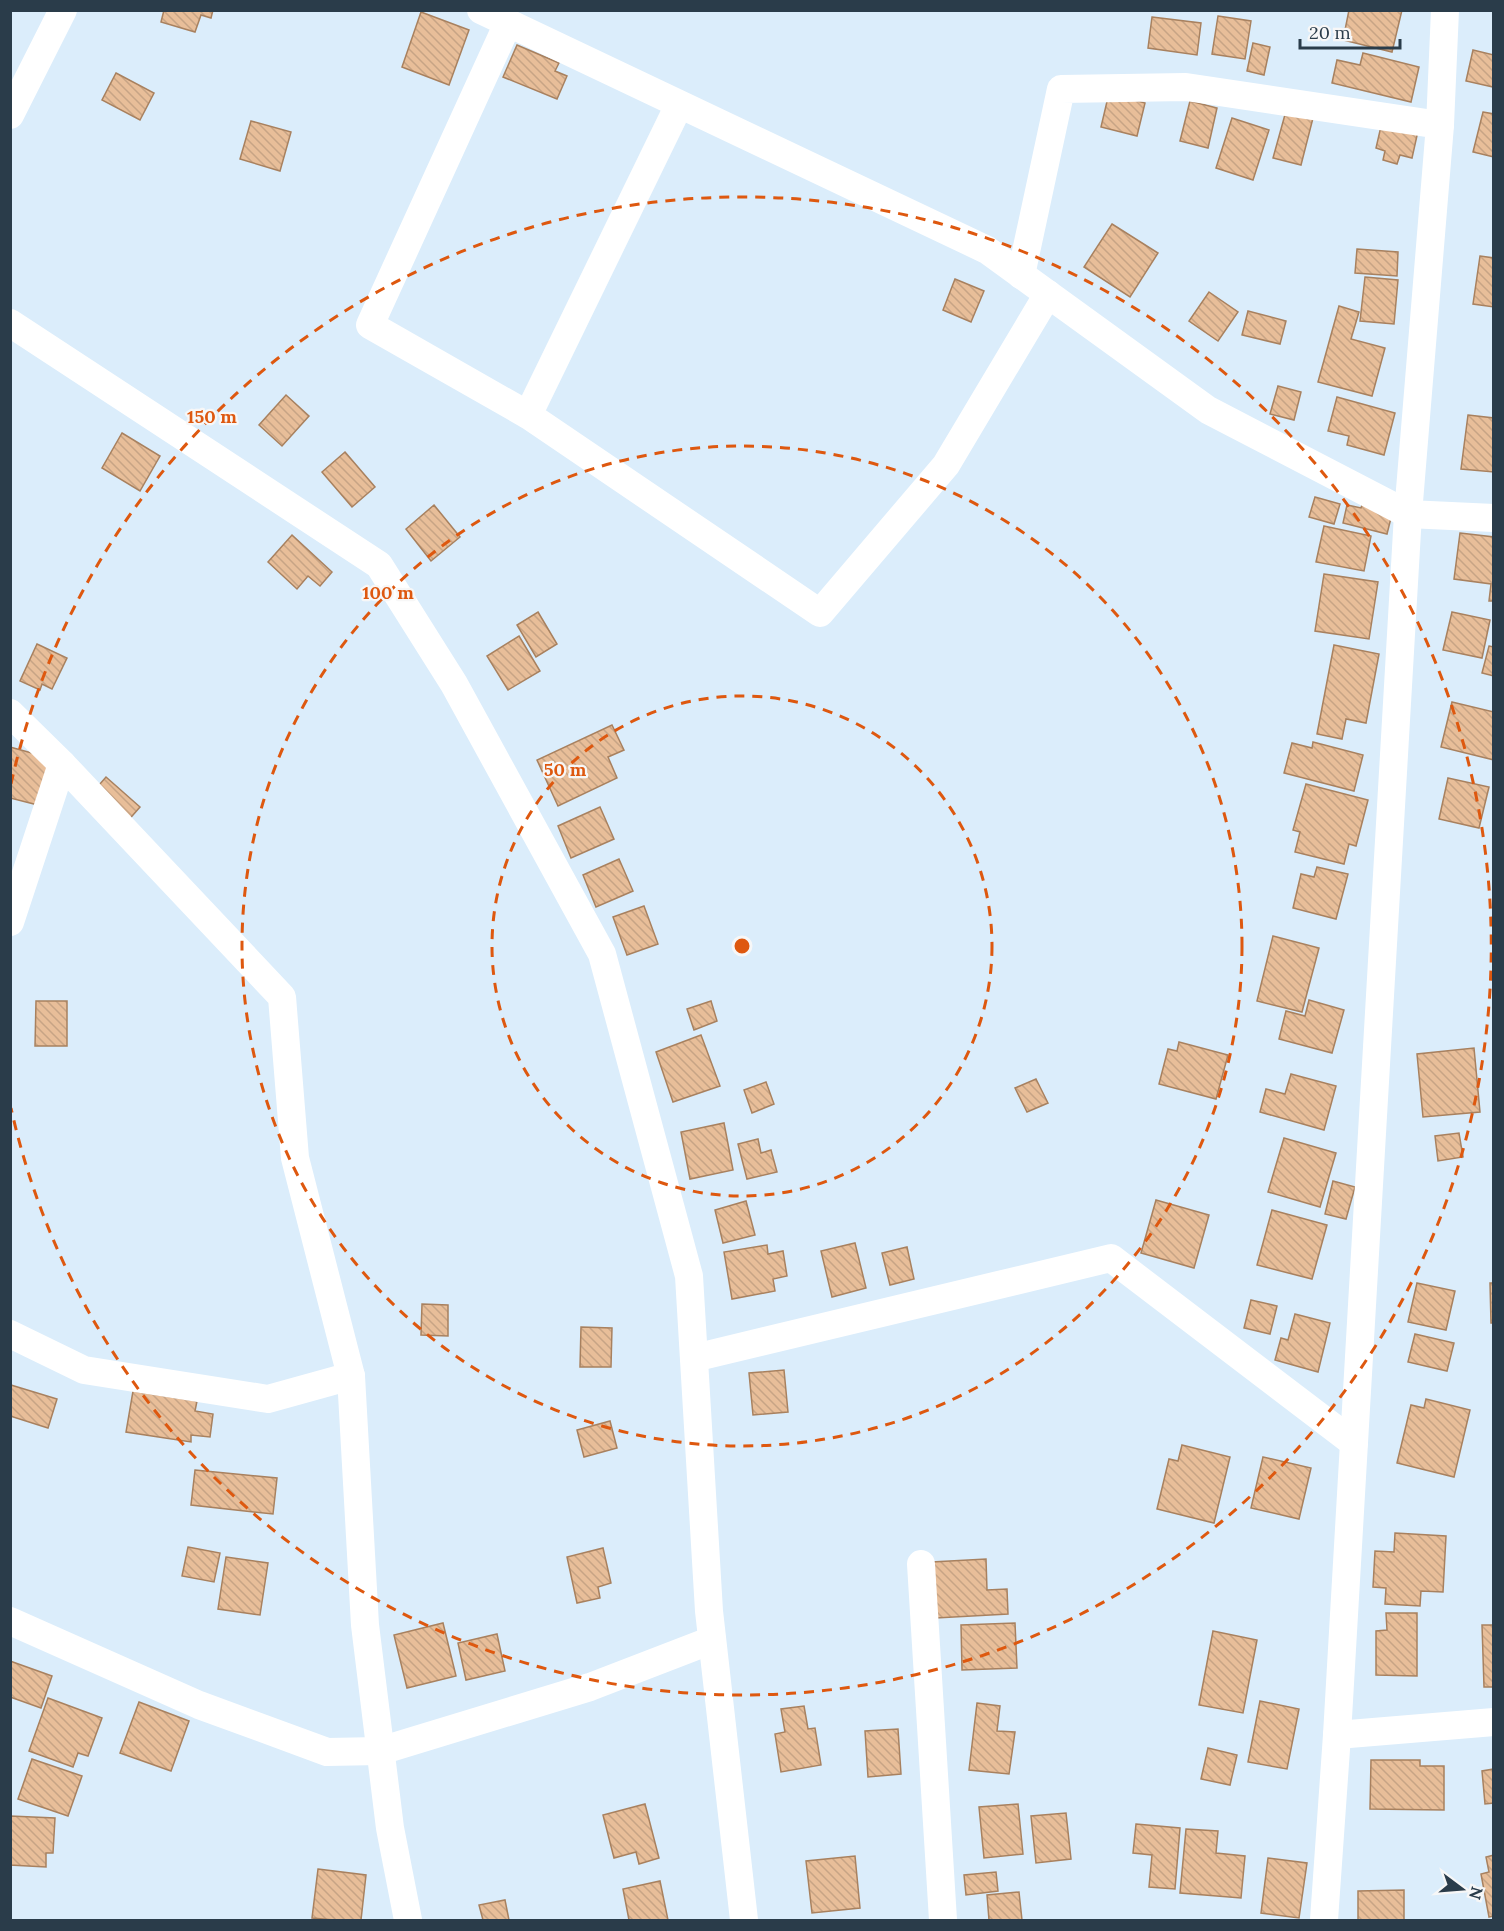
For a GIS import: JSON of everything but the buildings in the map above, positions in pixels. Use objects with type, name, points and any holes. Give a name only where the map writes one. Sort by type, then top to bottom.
[{"type":"street","points":[[10,115],[63,10]]},
{"type":"street","points":[[481,10],[987,250],[1208,410],[1408,514],[1494,518]]},
{"type":"street","points":[[1323,1920],[1337,1735],[1408,514],[1440,126],[1445,10]]},
{"type":"street","points":[[508,23],[370,325],[528,415],[820,613],[946,465],[1048,294]]},
{"type":"street","points":[[1021,274],[1061,89],[1186,87],[1440,126]]},
{"type":"street","points":[[528,415],[679,105]]},
{"type":"street","points":[[10,323],[379,565],[454,684],[602,954],[689,1276],[709,1611],[744,1920]]},
{"type":"street","points":[[10,713],[62,764],[282,997],[295,1158],[351,1376],[365,1625],[390,1828],[408,1920]]},
{"type":"street","points":[[10,922],[22,850],[62,764]]},
{"type":"street","points":[[694,1358],[1112,1258],[1354,1443]]},
{"type":"street","points":[[10,1334],[84,1370],[268,1399],[351,1376]]},
{"type":"street","points":[[921,1564],[942,1920]]},
{"type":"street","points":[[10,1621],[199,1705],[327,1752],[380,1751],[590,1687],[712,1640]]},
{"type":"street","points":[[1337,1735],[1494,1722]]}]
